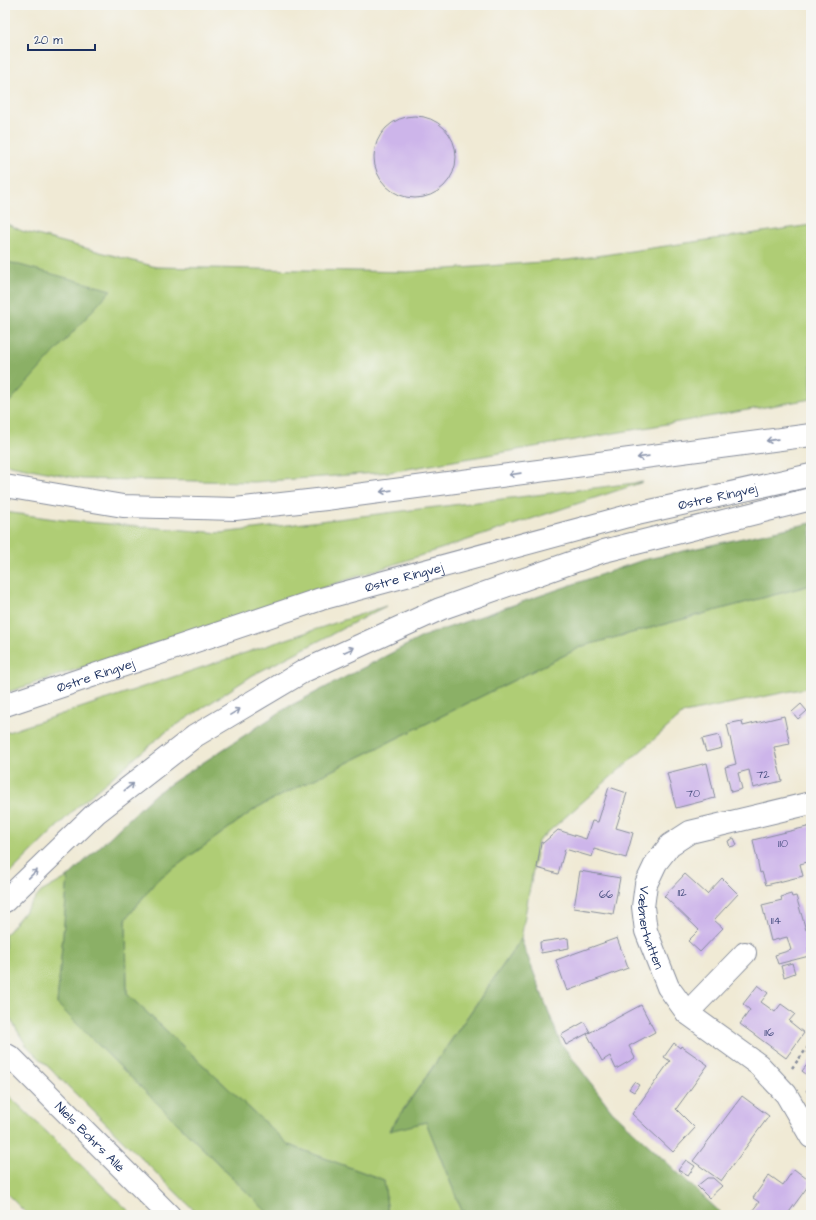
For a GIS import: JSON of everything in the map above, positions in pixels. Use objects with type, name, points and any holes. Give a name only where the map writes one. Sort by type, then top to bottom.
[{"type":"main road","points":[[5,486],[124,506],[235,509],[326,499],[811,435]]},
{"type":"main road","name":"Østre Ringvej","points":[[5,705],[321,599],[628,516],[811,475]]},
{"type":"main road","points":[[5,902],[96,813],[196,736],[304,671],[440,609],[604,551],[811,499]]},
{"type":"main road","name":"Væbnerhatten","points":[[811,803],[690,832],[670,845],[656,863],[646,884],[643,908],[646,931],[668,987],[687,1012],[759,1065],[786,1094],[811,1137]]},
{"type":"main road","points":[[687,1012],[746,953]]},
{"type":"main road","name":"Niels Bohrs Allé","points":[[7,1052],[169,1215]]},
{"type":"path","points":[[778,1085],[811,1043]]},
{"type":"path","points":[[5,1209],[11,1215]]},
{"type":"green space","points":[[5,223],[22,231],[156,267],[407,272],[569,260],[811,225],[811,399],[390,472],[254,482],[82,479],[5,464]]},
{"type":"green space","points":[[5,261],[111,290],[5,407]]},
{"type":"green space","points":[[643,482],[5,693],[5,512],[62,520],[221,533]]},
{"type":"green space","points":[[811,523],[811,585],[583,646],[258,807],[157,880],[126,919],[127,994],[289,1145],[384,1180],[388,1215],[270,1215],[57,1004],[68,877],[155,794],[288,707],[424,636],[643,560]]},
{"type":"green space","points":[[811,585],[811,687],[684,713],[538,841],[521,939],[389,1130],[426,1122],[462,1211],[438,1215],[388,1215],[384,1180],[289,1145],[127,994],[126,919],[157,880],[258,807],[583,646]]},
{"type":"green space","points":[[386,606],[253,675],[163,734],[77,807],[5,878],[5,733]]},
{"type":"green space","points":[[68,877],[57,1004],[270,1215],[199,1215],[26,1045],[5,1010],[5,935],[41,892]]},
{"type":"green space","points":[[521,939],[560,1042],[612,1111],[723,1215],[498,1215],[462,1211],[426,1122],[389,1131]]},
{"type":"green space","points":[[5,1092],[133,1215],[28,1215],[5,1192]]},
{"type":"building","points":[[415,116],[431,119],[444,128],[453,141],[456,157],[453,173],[444,186],[431,195],[415,198],[399,195],[386,186],[377,173],[374,157],[377,141],[386,128],[399,119]]},
{"type":"building","points":[[801,704],[807,711],[798,719],[792,712]]},
{"type":"building","points":[[784,716],[790,744],[774,747],[782,781],[753,788],[749,770],[738,773],[742,789],[731,792],[725,767],[736,764],[727,724],[742,721],[743,726]]},
{"type":"building","points":[[719,735],[722,748],[706,752],[702,739]]},
{"type":"building","points":[[707,763],[715,798],[676,808],[667,773]]},
{"type":"building","points":[[609,787],[627,793],[616,828],[633,833],[626,858],[594,849],[592,857],[565,849],[558,874],[537,868],[541,842],[543,843],[558,830],[586,839],[592,821],[598,822]]},
{"type":"building","points":[[811,826],[811,861],[800,864],[803,876],[766,885],[762,872],[760,873],[753,840]]},
{"type":"building","points":[[734,838],[737,845],[730,847],[728,841]]},
{"type":"building","points":[[580,871],[620,878],[613,914],[574,908]]},
{"type":"building","points":[[685,874],[707,894],[722,878],[738,894],[714,920],[723,928],[700,952],[688,941],[699,930],[664,896]]},
{"type":"building","points":[[791,894],[792,897],[796,896],[806,930],[811,929],[811,947],[808,948],[809,956],[778,964],[775,955],[791,950],[787,937],[771,941],[762,905],[782,900],[781,897]]},
{"type":"building","points":[[568,938],[569,948],[541,953],[540,942]]},
{"type":"building","points":[[617,938],[628,968],[567,991],[556,960]]},
{"type":"building","points":[[792,963],[795,973],[784,977],[781,966]]},
{"type":"building","points":[[758,985],[768,993],[761,1002],[775,1012],[781,1004],[795,1014],[789,1021],[804,1033],[786,1058],[740,1024],[750,1010],[743,1004]]},
{"type":"building","points":[[641,1005],[655,1032],[629,1046],[635,1058],[616,1069],[610,1056],[602,1061],[587,1034]]},
{"type":"building","points":[[584,1022],[590,1032],[566,1045],[561,1035]]},
{"type":"building","points":[[674,1043],[680,1048],[681,1046],[708,1065],[676,1109],[695,1128],[673,1152],[632,1114],[670,1061],[664,1057]]},
{"type":"building","points":[[811,1060],[811,1078],[802,1071]]},
{"type":"building","points":[[634,1082],[639,1085],[634,1092],[629,1089]]},
{"type":"building","points":[[811,1084],[811,1095],[806,1091]]},
{"type":"building","points":[[742,1096],[769,1116],[721,1181],[693,1161]]},
{"type":"building","points":[[686,1160],[695,1166],[688,1176],[678,1170]]},
{"type":"building","points":[[794,1169],[811,1182],[787,1215],[749,1215],[759,1202],[753,1198],[769,1175],[783,1185]]},
{"type":"building","points":[[707,1178],[713,1178],[722,1186],[709,1198],[697,1186]]}]
